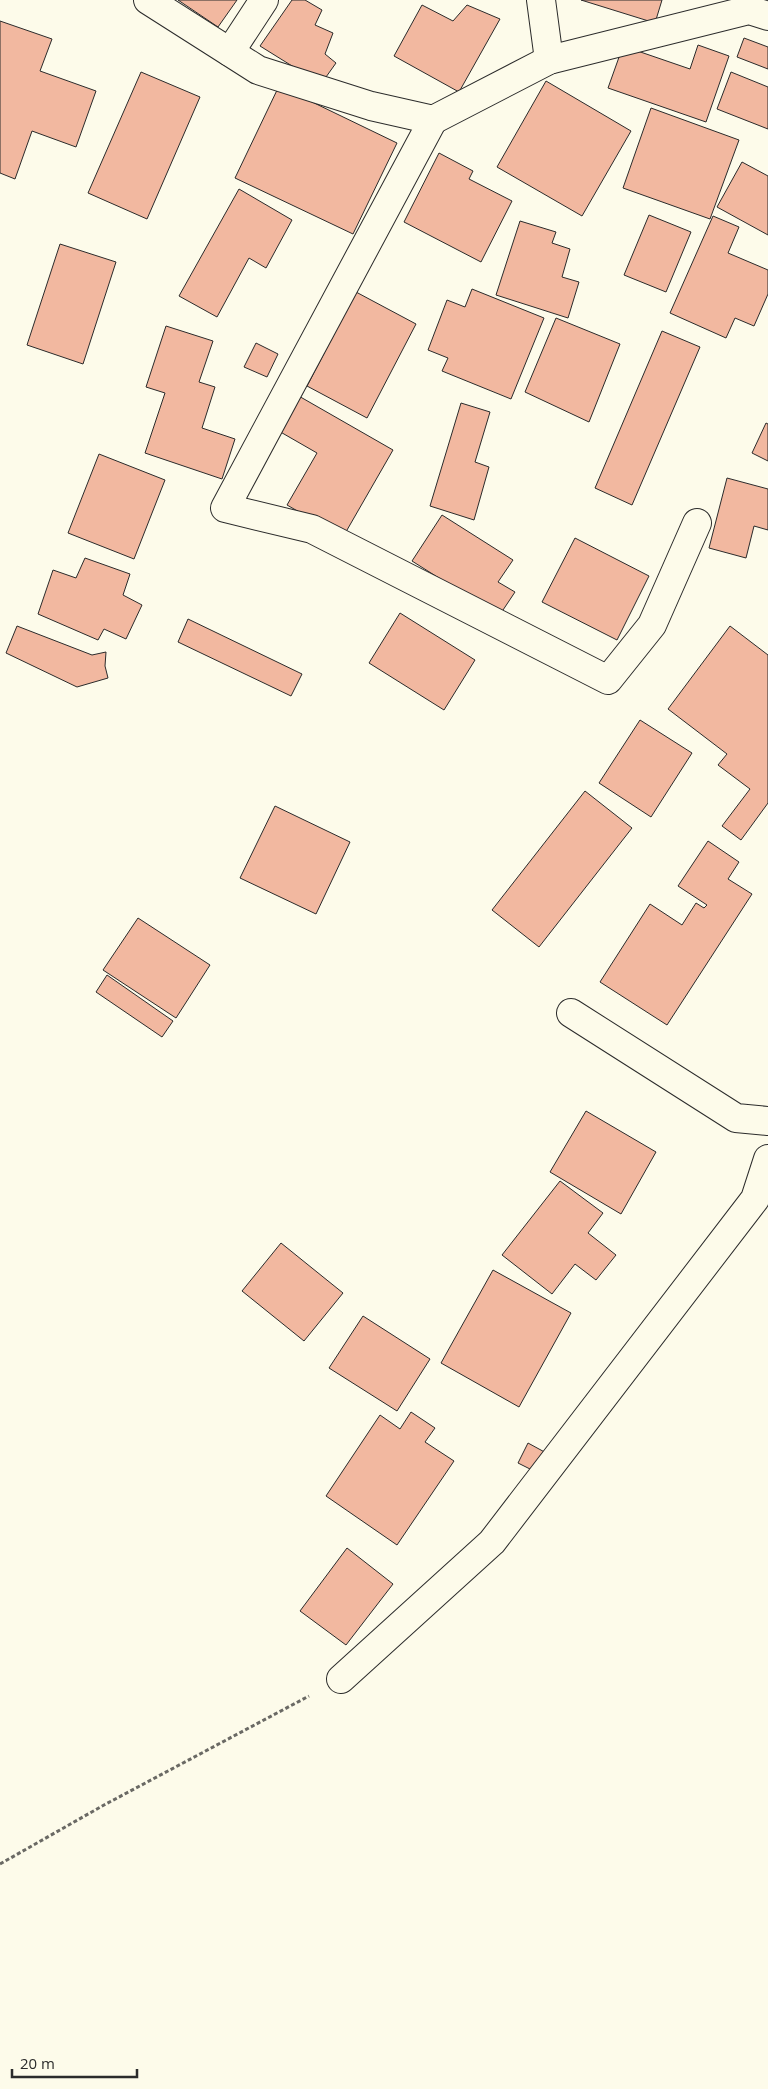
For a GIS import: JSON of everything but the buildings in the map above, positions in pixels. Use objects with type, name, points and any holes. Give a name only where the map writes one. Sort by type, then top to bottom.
[{"type":"street","points":[[148,0],[258,70],[371,106],[434,120]]},
{"type":"street","points":[[230,52],[264,0]]},
{"type":"street","points":[[542,0],[548,60]]},
{"type":"street","points":[[696,523],[652,625],[608,680],[312,528],[225,508],[434,120],[548,60],[756,8]]},
{"type":"street","points":[[571,1013],[736,1118],[768,1121]]},
{"type":"street","points":[[341,1679],[492,1542],[755,1199],[768,1159]]},
{"type":"path","points":[[0,1864],[104,1804],[341,1679]]}]
